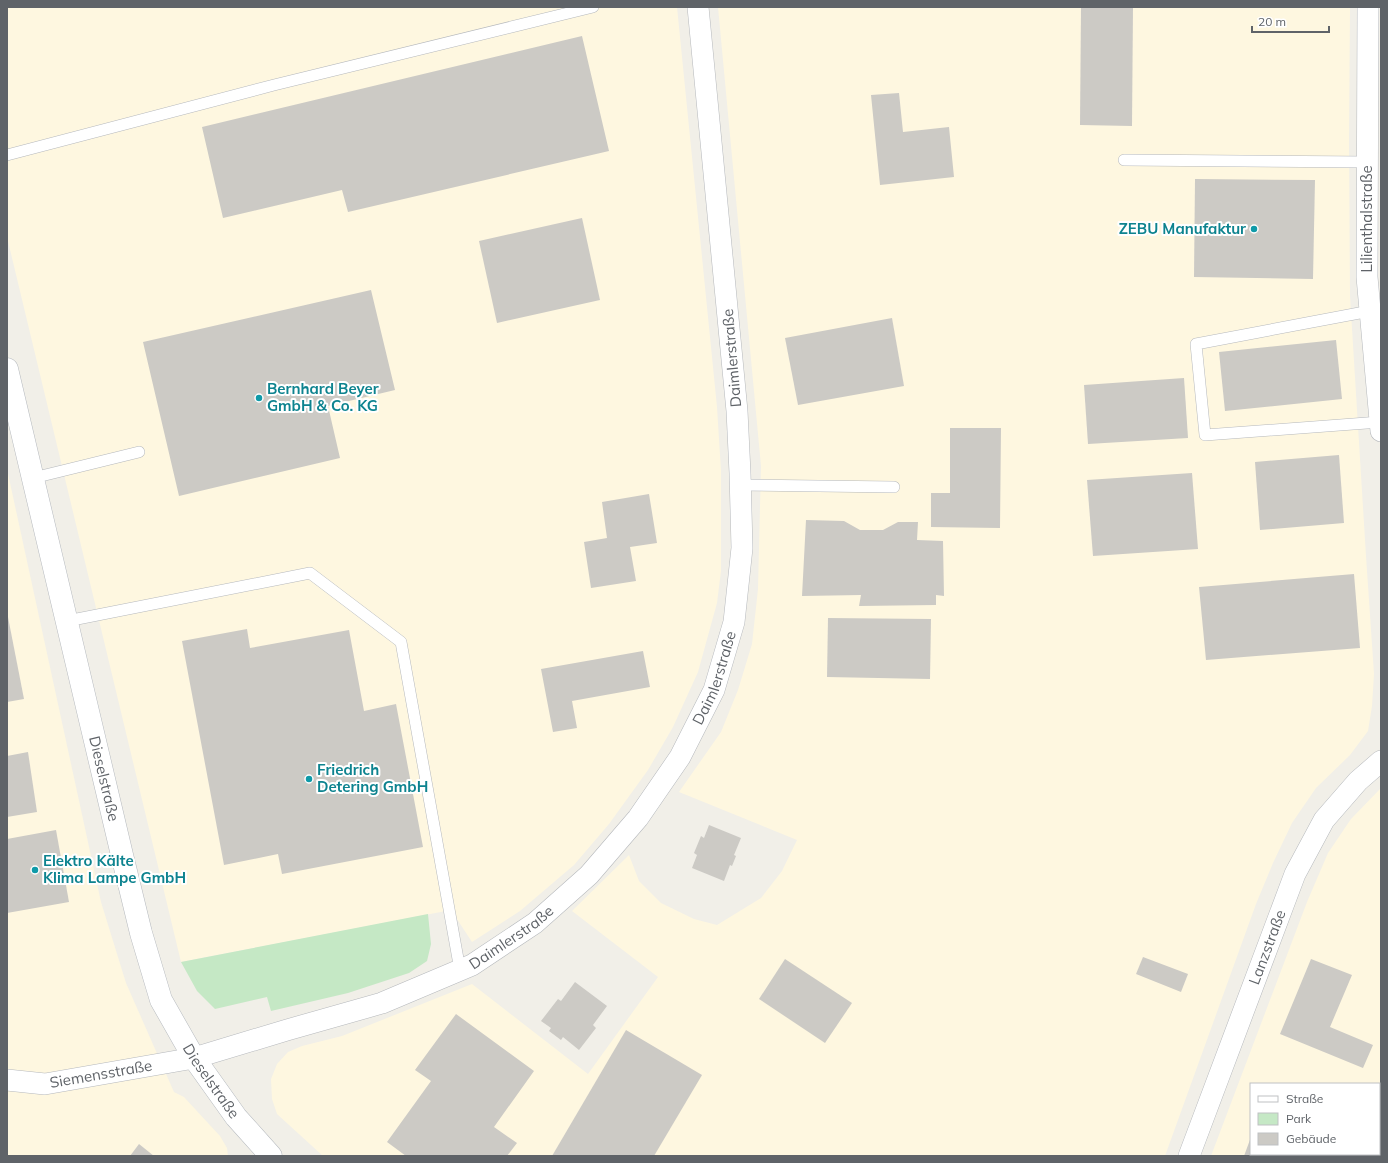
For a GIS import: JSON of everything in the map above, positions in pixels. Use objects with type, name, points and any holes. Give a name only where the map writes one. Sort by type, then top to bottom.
[{"type":"street","name":"Daimlerstraße","points":[[194,1058],[382,1003],[472,965],[535,924],[590,875],[638,818],[680,757],[714,690],[734,622],[742,548],[737,411],[698,7]]},
{"type":"street","name":"Lilienthalstraße","points":[[1368,7],[1367,277],[1381,426]]},
{"type":"street","name":"Dieselstraße","points":[[7,369],[141,933],[161,1000],[194,1058],[236,1117],[272,1156]]},
{"type":"street","name":"Lanzstraße","points":[[1189,1156],[1295,874],[1324,820],[1358,781],[1381,761]]},
{"type":"street","name":"Siemensstraße","points":[[7,1080],[45,1084],[194,1058]]},
{"type":"lane","points":[[7,155],[274,85],[593,7]]},
{"type":"lane","points":[[1124,160],[1367,162]]},
{"type":"lane","points":[[1370,311],[1196,344],[1196,351],[1205,435],[1381,426]]},
{"type":"lane","points":[[33,478],[139,452]]},
{"type":"lane","points":[[740,485],[894,487]]},
{"type":"lane","points":[[67,621],[310,573],[401,642],[460,970]]},
{"type":"shaded area","points":[[7,7],[677,7],[717,407],[721,471],[721,571],[717,603],[698,672],[673,727],[648,770],[609,824],[574,865],[520,911],[472,942],[451,910],[181,962],[7,237]]},
{"type":"shaded area","points":[[718,7],[1350,7],[1350,296],[1374,674],[1372,706],[1368,731],[1350,755],[1316,788],[1292,823],[1256,904],[1165,1156],[323,1156],[277,1114],[272,1099],[271,1079],[277,1064],[288,1052],[302,1046],[342,1036],[472,984],[588,1074],[658,977],[572,911],[629,855],[639,881],[661,903],[694,919],[717,925],[761,898],[782,871],[797,840],[679,792],[721,732],[738,690],[752,644],[758,589],[761,466]]},
{"type":"shaded area","points":[[7,469],[101,902],[126,983],[174,1092],[184,1097],[220,1136],[227,1148],[228,1156],[7,1156]]},
{"type":"shaded area","points":[[1381,788],[1381,1156],[1211,1156],[1307,902],[1328,853],[1351,819]]},
{"type":"green space","points":[[428,914],[431,944],[427,961],[409,973],[348,993],[271,1011],[267,997],[215,1009],[197,991],[181,962]]},
{"type":"building","points":[[1081,7],[1133,7],[1132,126],[1080,125]]},
{"type":"building","points":[[582,36],[609,151],[348,212],[342,190],[223,218],[202,127]]},
{"type":"building","points":[[899,93],[903,132],[949,127],[954,177],[880,185],[871,95]]},
{"type":"building","name":"ZEBU Manufaktur","points":[[1195,179],[1315,180],[1313,279],[1194,277]]},
{"type":"building","points":[[582,218],[600,300],[497,323],[479,241]]},
{"type":"building","name":"Bernhard Beyer GmbH & Co. KG","points":[[371,290],[395,390],[328,406],[340,458],[179,496],[143,342]]},
{"type":"building","points":[[892,318],[904,386],[798,405],[785,338]]},
{"type":"building","points":[[1336,340],[1342,399],[1225,411],[1219,352]]},
{"type":"building","points":[[1184,378],[1188,438],[1088,444],[1084,385]]},
{"type":"building","points":[[950,428],[1001,428],[1000,528],[931,527],[931,493],[950,493]]},
{"type":"building","points":[[1339,455],[1344,523],[1260,530],[1255,462]]},
{"type":"building","points":[[1192,473],[1198,549],[1093,556],[1087,480]]},
{"type":"building","points":[[649,494],[657,543],[630,547],[636,581],[591,588],[584,542],[607,538],[602,502]]},
{"type":"building","points":[[806,520],[844,521],[860,530],[883,530],[898,522],[918,522],[917,540],[943,541],[944,596],[936,595],[936,605],[859,606],[861,595],[802,596]]},
{"type":"building","points":[[1354,574],[1360,648],[1206,660],[1199,587]]},
{"type":"building","points":[[7,612],[24,699],[7,702]]},
{"type":"building","points":[[828,618],[931,619],[930,679],[827,677]]},
{"type":"building","name":"Friedrich Detering GmbH","points":[[247,629],[250,648],[349,630],[364,711],[396,704],[423,847],[282,874],[278,854],[224,865],[182,641]]},
{"type":"building","points":[[643,651],[650,687],[572,701],[577,728],[553,732],[541,669]]},
{"type":"building","points":[[28,752],[37,812],[7,817],[7,756]]},
{"type":"building","points":[[709,825],[741,838],[734,855],[736,856],[732,866],[730,865],[724,881],[692,868],[697,855],[694,853],[701,836],[704,838]]},
{"type":"building","name":"Elektro Kälte Klima Lampe GmbH","points":[[56,830],[69,902],[7,913],[7,839]]},
{"type":"building","points":[[1143,957],[1188,974],[1181,992],[1136,974]]},
{"type":"building","points":[[785,959],[852,1003],[825,1043],[759,999]]},
{"type":"building","points":[[1311,959],[1352,975],[1330,1027],[1373,1045],[1363,1068],[1280,1034]]},
{"type":"building","points":[[575,982],[607,1006],[593,1025],[596,1028],[579,1050],[563,1037],[561,1040],[549,1031],[551,1028],[541,1021],[558,999],[561,1001]]},
{"type":"building","points":[[456,1014],[534,1071],[494,1127],[517,1143],[507,1156],[406,1156],[387,1142],[431,1081],[415,1070]]},
{"type":"building","points":[[626,1030],[702,1075],[654,1156],[552,1156]]},
{"type":"building","points":[[1250,1140],[1250,1155],[1341,1156],[1244,1156]]},
{"type":"building","points":[[139,1144],[154,1156],[130,1156]]},
{"type":"place","name":"ZEBU Manufaktur","points":[[1254,229]]},
{"type":"place","name":"Bernhard Beyer GmbH & Co. KG","points":[[259,398]]},
{"type":"place","name":"Friedrich Detering GmbH","points":[[309,779]]},
{"type":"place","name":"Elektro Kälte Klima Lampe GmbH","points":[[35,870]]}]
